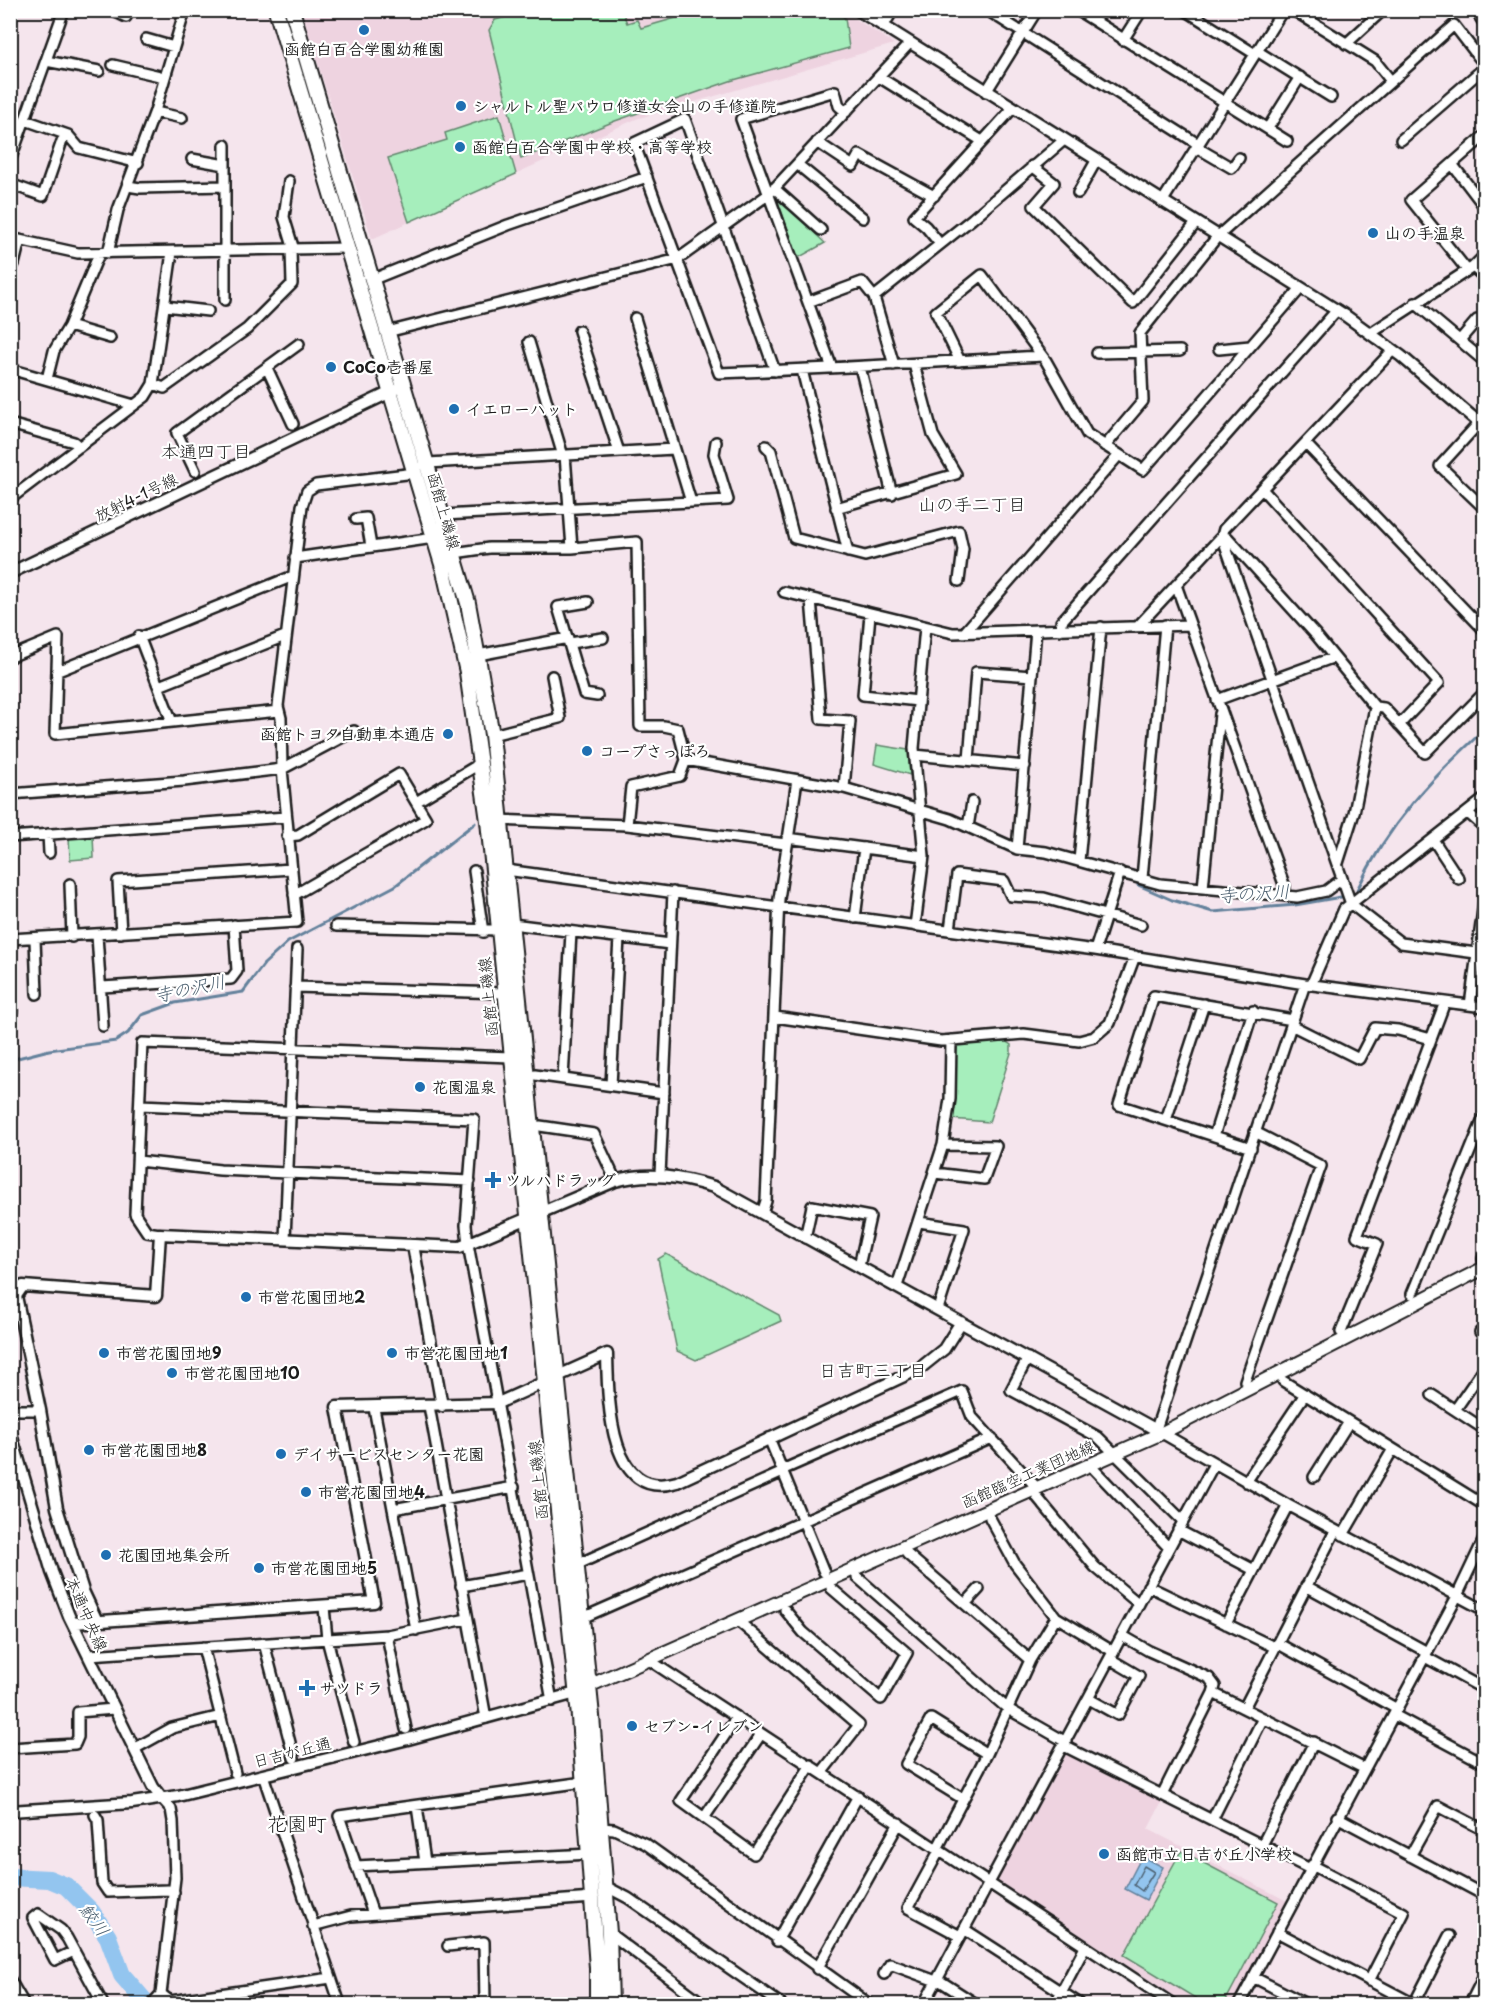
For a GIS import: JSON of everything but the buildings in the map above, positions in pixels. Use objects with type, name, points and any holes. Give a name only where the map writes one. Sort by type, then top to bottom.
[{"type":"main road","name":"函館上磯線","points":[[276,10],[347,248],[398,390],[428,463],[468,603],[492,735],[498,930],[511,1057],[535,1214]]},
{"type":"main road","name":"函館上磯線","points":[[292,10],[387,332],[415,473],[434,538],[467,672],[480,763],[506,870],[535,1214],[582,1690],[602,1828],[609,1933],[602,2004]]},
{"type":"main road","name":"函館臨空工業団地線","points":[[582,1690],[1037,1492],[1159,1431],[1484,1261]]},
{"type":"main road","name":"函館上磯線","points":[[551,1380],[576,1565],[580,1619],[584,1782],[602,2004]]},
{"type":"street","points":[[10,161],[64,10]]},
{"type":"street","points":[[111,10],[126,17]]},
{"type":"street","points":[[47,379],[54,351],[69,326],[103,253],[138,163],[185,10]]},
{"type":"street","points":[[858,10],[1217,237],[1337,310],[1393,350],[1482,425],[1440,466],[1485,508]]},
{"type":"street","points":[[883,27],[893,10]]},
{"type":"street","points":[[987,10],[1232,168],[1239,158]]},
{"type":"street","points":[[986,92],[1038,10]]},
{"type":"street","points":[[1077,10],[1287,141]]},
{"type":"street","points":[[1123,40],[1142,10]]},
{"type":"street","points":[[1185,10],[1331,97]]},
{"type":"street","points":[[1162,202],[1283,10]]},
{"type":"street","points":[[1293,10],[1375,61],[1391,81]]},
{"type":"street","points":[[1346,44],[1383,10]]},
{"type":"street","points":[[1475,10],[1485,23]]},
{"type":"street","points":[[1105,446],[1143,401],[1140,333],[1217,237],[1454,25],[1485,66],[1401,140]]},
{"type":"street","points":[[146,39],[174,47]]},
{"type":"street","points":[[387,332],[678,259],[771,191],[909,44]]},
{"type":"street","points":[[46,61],[99,71]]},
{"type":"street","points":[[113,64],[164,77]]},
{"type":"street","points":[[879,77],[982,141]]},
{"type":"street","points":[[1268,128],[1300,77]]},
{"type":"street","points":[[832,368],[771,191],[741,119],[835,91],[839,106],[846,112]]},
{"type":"street","points":[[940,244],[926,226],[914,218],[1013,108]]},
{"type":"street","points":[[155,112],[182,118]]},
{"type":"street","points":[[775,371],[685,119],[634,143],[719,373],[775,371],[802,370],[860,367],[1042,356]]},
{"type":"street","points":[[10,124],[23,123],[68,135],[79,148],[138,163]]},
{"type":"street","points":[[10,184],[43,196],[62,141],[68,135]]},
{"type":"street","points":[[1485,136],[1411,200],[1470,268],[1485,277]]},
{"type":"street","points":[[874,297],[1064,140]]},
{"type":"street","points":[[818,142],[853,166],[859,155],[934,196]]},
{"type":"street","points":[[225,145],[225,300]]},
{"type":"street","points":[[192,159],[225,165]]},
{"type":"street","points":[[1078,193],[1096,161]]},
{"type":"street","points":[[797,164],[863,218]]},
{"type":"street","points":[[1452,164],[1485,206]]},
{"type":"street","points":[[1032,166],[1054,183],[1034,206],[1133,303],[1196,223]]},
{"type":"street","points":[[371,280],[508,225],[647,177]]},
{"type":"street","points":[[153,384],[164,388],[247,329],[292,284],[293,250],[284,217],[289,181]]},
{"type":"street","points":[[128,186],[140,188],[225,186]]},
{"type":"street","points":[[771,191],[821,230]]},
{"type":"street","points":[[14,264],[15,239],[78,253],[347,248]]},
{"type":"street","points":[[10,499],[145,397],[153,384],[172,252]]},
{"type":"street","points":[[1371,333],[1485,256]]},
{"type":"street","points":[[960,361],[936,312],[982,275],[1042,356],[1087,434],[1143,470],[1300,288]]},
{"type":"street","points":[[808,302],[862,282],[874,297],[894,365]]},
{"type":"street","points":[[1414,303],[1485,360]]},
{"type":"street","points":[[165,306],[208,311]]},
{"type":"street","points":[[1060,630],[1061,622],[1337,310]]},
{"type":"street","points":[[634,318],[691,502]]},
{"type":"street","points":[[1460,340],[1477,320]]},
{"type":"street","points":[[69,326],[110,338]]},
{"type":"street","points":[[579,331],[619,452]]},
{"type":"street","points":[[529,342],[564,455],[572,548]]},
{"type":"street","points":[[195,471],[177,433],[299,344]]},
{"type":"street","points":[[1219,349],[1251,346]]},
{"type":"street","points":[[1138,626],[1222,536],[1224,529],[1393,350]]},
{"type":"street","points":[[1097,353],[1180,351]]},
{"type":"street","points":[[836,508],[956,474],[933,435],[914,364]]},
{"type":"street","points":[[860,367],[892,494]]},
{"type":"street","points":[[267,368],[293,424]]},
{"type":"street","points":[[10,369],[134,405]]},
{"type":"street","points":[[802,370],[848,552]]},
{"type":"street","name":"放射4-1号線","points":[[10,573],[398,390]]},
{"type":"street","points":[[10,424],[74,442],[79,447]]},
{"type":"street","points":[[443,515],[728,500],[714,454],[716,442]]},
{"type":"street","points":[[1306,444],[1481,618],[1485,630]]},
{"type":"street","points":[[766,446],[771,451],[794,538],[865,556],[959,531],[963,549],[959,581]]},
{"type":"street","points":[[428,463],[674,449]]},
{"type":"street","points":[[964,633],[1119,455]]},
{"type":"street","points":[[10,939],[297,922],[285,817],[279,711],[285,636],[302,506],[308,491],[316,485],[415,473]]},
{"type":"street","points":[[1262,489],[1439,683],[1399,724]]},
{"type":"street","points":[[357,519],[366,518],[371,546]]},
{"type":"street","points":[[1222,536],[1228,538],[1316,635],[1332,658],[1372,700],[1375,707],[1354,813],[1338,863]]},
{"type":"street","points":[[1222,536],[1351,904],[1401,943],[1476,953]]},
{"type":"street","points":[[295,558],[434,538]]},
{"type":"street","points":[[454,553],[489,548],[572,548],[637,542],[640,726],[664,726],[678,729],[686,760],[680,776],[631,786],[627,825]]},
{"type":"street","points":[[58,671],[139,636],[293,576]]},
{"type":"street","points":[[1176,585],[1285,887],[1285,896]]},
{"type":"street","points":[[784,592],[925,627],[964,633],[1190,625]]},
{"type":"street","points":[[811,598],[820,719],[850,721],[844,788]]},
{"type":"street","points":[[588,602],[558,607],[584,694],[597,696]]},
{"type":"street","points":[[870,614],[863,695],[918,701]]},
{"type":"street","points":[[1142,878],[1165,625]]},
{"type":"street","points":[[915,926],[924,856],[915,755],[925,627]]},
{"type":"street","points":[[1079,861],[1101,627]]},
{"type":"street","points":[[1017,849],[1036,630]]},
{"type":"street","points":[[139,636],[172,722]]},
{"type":"street","points":[[159,686],[285,636]]},
{"type":"street","points":[[10,657],[58,637],[55,734],[279,711]]},
{"type":"street","points":[[478,655],[569,640],[603,638]]},
{"type":"street","points":[[1219,705],[1271,681],[1332,658]]},
{"type":"street","points":[[969,760],[976,672],[1032,676]]},
{"type":"street","points":[[492,735],[560,718],[552,676]]},
{"type":"street","points":[[1375,707],[1384,708],[1425,753],[1485,693]]},
{"type":"street","points":[[1203,888],[1219,705]]},
{"type":"street","points":[[10,794],[183,781],[282,769],[354,731]]},
{"type":"street","points":[[915,755],[1025,766]]},
{"type":"street","points":[[686,760],[844,788],[969,827],[1017,849],[1047,852],[1160,884],[1296,897],[1326,891],[1342,879]]},
{"type":"street","points":[[416,802],[480,763]]},
{"type":"street","points":[[287,837],[298,835],[399,774],[426,819],[294,896]]},
{"type":"street","points":[[762,1213],[766,1202],[779,907],[797,780]]},
{"type":"street","points":[[1159,1431],[1292,1022],[1344,909],[1485,799]]},
{"type":"street","points":[[969,827],[972,802]]},
{"type":"street","points":[[1468,813],[1485,827]]},
{"type":"street","points":[[10,837],[285,817]]},
{"type":"street","points":[[495,820],[627,825],[924,856]]},
{"type":"street","points":[[48,834],[49,853]]},
{"type":"street","points":[[1434,841],[1459,879]]},
{"type":"street","points":[[855,918],[864,848]]},
{"type":"street","points":[[121,933],[118,881],[291,869]]},
{"type":"street","points":[[506,870],[1095,950],[1308,985],[1485,1007]]},
{"type":"street","points":[[474,871],[483,932]]},
{"type":"street","points":[[1095,950],[1119,872]]},
{"type":"street","points":[[950,930],[957,874],[1004,881],[1011,896],[1044,898],[1141,925]]},
{"type":"street","points":[[70,884],[72,936]]},
{"type":"street","points":[[660,1175],[673,892]]},
{"type":"street","points":[[1470,1005],[1485,902]]},
{"type":"street","points":[[512,924],[670,944]]},
{"type":"street","points":[[102,987],[231,979],[237,971],[234,925]]},
{"type":"street","points":[[336,926],[483,932],[498,930]]},
{"type":"street","points":[[563,1078],[571,932]]},
{"type":"street","points":[[97,935],[103,1026]]},
{"type":"street","points":[[611,1085],[619,938]]},
{"type":"street","points":[[35,939],[37,994]]},
{"type":"street","points":[[285,1239],[297,949]]},
{"type":"street","points":[[775,1017],[941,1041],[1024,1034],[1071,1041],[1094,1037],[1113,1017],[1135,956]]},
{"type":"street","points":[[10,969],[12,1011]]},
{"type":"street","points":[[295,987],[504,993]]},
{"type":"street","points":[[1251,1148],[1119,1105],[1154,996],[1253,1011],[1292,1022],[1359,1059],[1375,1028],[1398,1030],[1431,1039]]},
{"type":"street","points":[[1341,1332],[1377,1244],[1358,1236],[1445,1002]]},
{"type":"street","points":[[1166,1120],[1204,1004]]},
{"type":"street","points":[[1214,1136],[1253,1011]]},
{"type":"street","points":[[897,1286],[944,1145],[950,1099],[951,1040]]},
{"type":"street","points":[[511,1057],[142,1043],[135,1214],[147,1232],[159,1234],[460,1247],[615,1181],[637,1175],[660,1175],[714,1187],[1028,1358],[1246,1482],[1485,1610]]},
{"type":"street","points":[[535,1075],[664,1092]]},
{"type":"street","points":[[140,1105],[474,1119],[466,1225],[468,1244],[552,1701]]},
{"type":"street","points":[[1412,1294],[1485,1116]]},
{"type":"street","points":[[540,1126],[594,1134],[613,1175]]},
{"type":"street","points":[[1245,1381],[1321,1166],[1255,1132]]},
{"type":"street","points":[[935,1173],[984,1179],[996,1146],[944,1145]]},
{"type":"street","points":[[138,1161],[220,1170],[470,1181]]},
{"type":"street","points":[[806,1238],[812,1206],[870,1217],[859,1266]]},
{"type":"street","points":[[919,1222],[964,1229],[938,1309]]},
{"type":"street","points":[[97,1622],[83,1591],[57,1508],[40,1410],[16,1296],[23,1286],[156,1296],[159,1234]]},
{"type":"street","points":[[413,1245],[442,1406]]},
{"type":"street","points":[[74,1623],[374,1602],[337,1407],[498,1403],[607,1354],[608,1400],[619,1452],[630,1471],[645,1481],[664,1485],[677,1482],[918,1369],[944,1349],[961,1322]]},
{"type":"street","points":[[1028,1358],[1011,1390],[1098,1437],[1180,1526],[1254,1570]]},
{"type":"street","points":[[1455,1410],[1485,1368]]},
{"type":"street","points":[[1283,1380],[1485,1506]]},
{"type":"street","points":[[576,1565],[962,1391],[972,1417],[1037,1492],[1095,1567],[1139,1604]]},
{"type":"street","points":[[1246,1482],[1305,1394]]},
{"type":"street","points":[[1432,1395],[1485,1429]]},
{"type":"street","points":[[429,1406],[486,1718]]},
{"type":"street","points":[[374,1407],[416,1630]]},
{"type":"street","points":[[10,1410],[40,1410]]},
{"type":"street","points":[[1314,1477],[1349,1422]]},
{"type":"street","name":"本通中央線","points":[[10,1431],[52,1572],[114,1709],[162,1799]]},
{"type":"street","points":[[769,1438],[824,1572]]},
{"type":"street","points":[[580,1619],[992,1438]]},
{"type":"street","points":[[1244,1708],[1306,1586],[1393,1449]]},
{"type":"street","points":[[1089,1464],[1169,1548]]},
{"type":"street","points":[[924,2004],[1214,1464]]},
{"type":"street","points":[[393,1509],[514,1487]]},
{"type":"street","points":[[1226,1624],[1288,1505]]},
{"type":"street","points":[[990,1518],[1015,1564],[1056,1617],[1139,1676],[1118,1714],[1089,1699]]},
{"type":"street","points":[[1239,2004],[1483,1544]]},
{"type":"street","points":[[908,1554],[1030,1660]]},
{"type":"street","points":[[461,1586],[523,1575]]},
{"type":"street","points":[[857,1577],[1008,1709],[1065,1744],[1162,1795],[1404,1913],[1369,1981]]},
{"type":"street","points":[[1148,1586],[1275,1645],[1485,1763]]},
{"type":"street","points":[[1306,1586],[1485,1689]]},
{"type":"street","points":[[785,1610],[804,1632],[881,1699],[907,1653],[831,1588]]},
{"type":"street","points":[[965,1604],[979,1589]]},
{"type":"street","points":[[324,1607],[327,1640],[354,1742]]},
{"type":"street","points":[[1056,1617],[1030,1660],[987,1754],[908,1908],[962,1933],[1080,2004]]},
{"type":"street","points":[[89,1656],[387,1635],[467,1619]]},
{"type":"street","points":[[738,1621],[859,1725],[822,1773]]},
{"type":"street","points":[[387,1635],[406,1729]]},
{"type":"street","points":[[1123,1636],[1149,1651],[1209,1678],[1215,1686],[1162,1795]]},
{"type":"street","points":[[264,1643],[294,1758]]},
{"type":"street","points":[[203,1647],[235,1773]]},
{"type":"street","points":[[649,1660],[1173,2004]]},
{"type":"street","name":"日吉が丘通","points":[[10,1811],[162,1799],[552,1701],[582,1690]]},
{"type":"street","points":[[1213,1693],[1363,1768]]},
{"type":"street","points":[[10,1748],[75,1744],[78,1737],[78,1712],[114,1709]]},
{"type":"street","points":[[134,1749],[172,1728],[221,1716]]},
{"type":"street","points":[[737,1717],[681,1801],[754,1854],[811,1765]]},
{"type":"street","points":[[1212,1820],[1263,1718]]},
{"type":"street","points":[[963,1799],[906,1764],[931,1719],[987,1754]]},
{"type":"street","points":[[704,1818],[759,1737]]},
{"type":"street","points":[[1262,1845],[1314,1742]]},
{"type":"street","points":[[263,1775],[340,2004]]},
{"type":"street","points":[[373,1914],[339,1816],[584,1782]]},
{"type":"street","points":[[777,1941],[858,1796]]},
{"type":"street","points":[[162,1799],[171,1809],[174,1821],[174,1892],[157,1999],[170,2001],[331,1977]]},
{"type":"street","points":[[417,1806],[425,1862]]},
{"type":"street","points":[[1410,1856],[1438,1806],[1485,1830]]},
{"type":"street","points":[[95,1815],[102,1883],[108,1892],[168,1890],[174,1892]]},
{"type":"street","points":[[1337,1817],[1485,1895]]},
{"type":"street","points":[[817,1969],[899,1823]]},
{"type":"street","points":[[602,1828],[614,1829],[645,1844],[777,1941],[869,2004]]},
{"type":"street","points":[[356,1866],[590,1854]]},
{"type":"street","points":[[605,1886],[628,1898],[781,2004]]},
{"type":"street","points":[[313,1926],[351,1916],[593,1898]]},
{"type":"street","points":[[74,1951],[55,1960],[33,1918],[38,1914],[61,1930],[74,1951],[103,2004]]},
{"type":"street","points":[[1277,1932],[1414,2004],[1449,1936]]},
{"type":"street","points":[[609,1933],[704,2004]]},
{"type":"street","points":[[448,1946],[484,1942],[485,2004]]},
{"type":"street","points":[[1055,2004],[1085,1947]]},
{"type":"street","points":[[884,1974],[890,1964],[937,1980],[976,2004]]},
{"type":"street","points":[[1470,2004],[1485,1976]]},
{"type":"street","points":[[1253,1977],[1306,2004]]},
{"type":"street","points":[[10,1980],[24,2004]]},
{"type":"street","points":[[555,2004],[602,2004]]},
{"type":"shaded area","name":"函館白百合学園中学校・高等学校","points":[[302,11],[843,11],[894,44],[636,119],[372,239]]},
{"type":"shaded area","name":"函館市立日吉が丘小学校","points":[[1067,1752],[1162,1802],[1148,1829],[1287,1901],[1232,2004],[1186,2004],[999,1882],[998,1880]]},
{"type":"green space","points":[[833,10],[845,18],[849,48],[730,81],[615,121],[521,159],[489,30],[495,20],[529,11],[622,11],[627,23],[637,20],[641,28],[700,11]]},
{"type":"green space","points":[[499,115],[516,174],[409,222],[388,158],[447,140],[445,133]]},
{"type":"green space","points":[[776,196],[825,243],[798,258]]},
{"type":"green space","points":[[877,745],[908,750],[910,775],[874,764]]},
{"type":"green space","points":[[93,835],[94,858],[70,860],[69,837]]},
{"type":"green space","points":[[1005,1041],[1011,1045],[1011,1053],[989,1122],[951,1119],[957,1045]]},
{"type":"green space","points":[[666,1254],[779,1315],[781,1321],[696,1360],[677,1351],[658,1259]]},
{"type":"green space","points":[[1181,1851],[1278,1902],[1224,2004],[1205,2004],[1124,1955]]},
{"type":"water","points":[[1142,1856],[1163,1867],[1146,1900],[1125,1889]]},
{"type":"waterway","name":"寺の沢川","points":[[1357,890],[1369,866],[1397,823],[1429,784],[1484,730]]},
{"type":"waterway","name":"寺の沢川","points":[[10,1060],[49,1050],[116,1041],[128,1033],[142,1015],[175,1003],[243,992],[264,964],[288,942],[395,886],[475,823]]},
{"type":"waterway","name":"寺の沢川","points":[[1138,885],[1172,900],[1213,912],[1295,905],[1341,897]]},
{"type":"waterway","name":"鮫川","points":[[10,1877],[49,1879],[66,1886],[91,1911],[108,1937],[122,1975],[147,2004]]},
{"type":"place","name":"函館白百合学園幼稚園","points":[[364,30]]},
{"type":"place","name":"シャルトル聖パウロ修道女会山の手修道院","points":[[461,106]]},
{"type":"place","name":"函館白百合学園中学校・高等学校","points":[[460,147]]},
{"type":"place","name":"山の手温泉","points":[[1373,233]]},
{"type":"place","name":"CoCo壱番屋","points":[[331,367]]},
{"type":"place","name":"イエローハット","points":[[454,409]]},
{"type":"place","name":"函館トヨタ自動車本通店","points":[[448,734]]},
{"type":"place","name":"コープさっぽろ","points":[[587,751]]},
{"type":"place","name":"花園温泉","points":[[420,1087]]},
{"type":"place","name":"ツルハドラッグ","points":[[493,1180]]},
{"type":"place","name":"市営花園団地2","points":[[246,1297]]},
{"type":"place","name":"市営花園団地9","points":[[104,1353]]},
{"type":"place","name":"市営花園団地1","points":[[392,1353]]},
{"type":"place","name":"市営花園団地10","points":[[172,1373]]},
{"type":"place","name":"市営花園団地8","points":[[89,1450]]},
{"type":"place","name":"デイサービスセンター花園","points":[[281,1454]]},
{"type":"place","name":"市営花園団地4","points":[[306,1492]]},
{"type":"place","name":"花園団地集会所","points":[[106,1555]]},
{"type":"place","name":"市営花園団地5","points":[[259,1568]]},
{"type":"place","name":"サツドラ","points":[[307,1688]]},
{"type":"place","name":"セブン-イレブン","points":[[632,1726]]},
{"type":"place","name":"函館市立日吉が丘小学校","points":[[1104,1854]]},
{"type":"district","name":"本通四丁目","points":[[206,452]]},
{"type":"district","name":"山の手二丁目","points":[[972,505]]},
{"type":"district","name":"日吉町三丁目","points":[[873,1371]]},
{"type":"district","name":"花園町","points":[[297,1824]]}]
